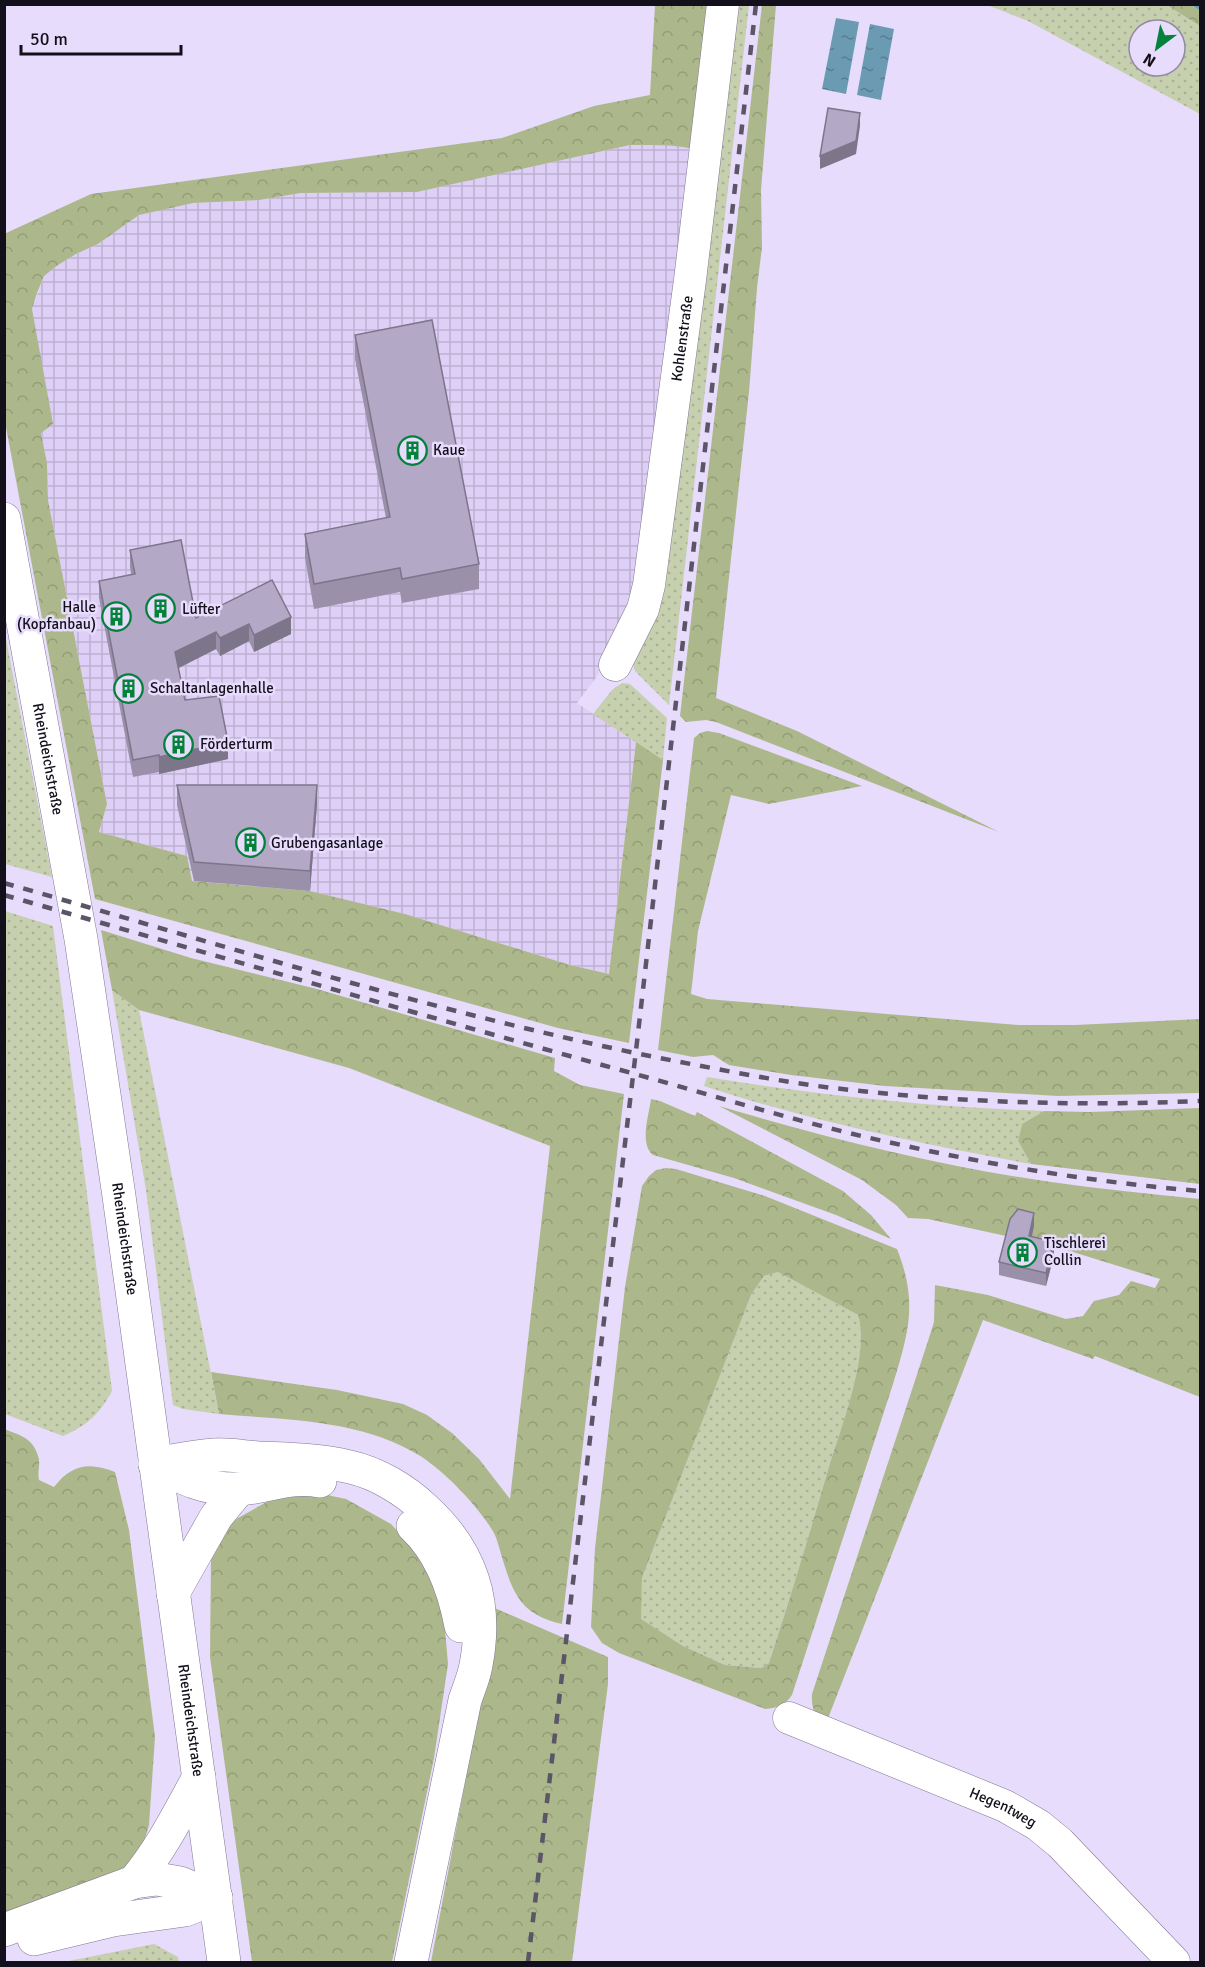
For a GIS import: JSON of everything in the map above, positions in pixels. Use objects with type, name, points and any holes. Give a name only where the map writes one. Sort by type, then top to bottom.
[{"type":"main road","name":"Rheindeichstraße","points":[[4,519],[81,939],[119,1196],[224,1962]]},
{"type":"main road","points":[[155,1464],[214,1455],[315,1461],[352,1467],[382,1479],[414,1498],[441,1523],[464,1554],[474,1581],[479,1609],[480,1635],[476,1666],[465,1700],[411,1962]]},
{"type":"main road","points":[[155,1464],[188,1481],[209,1488],[239,1489],[283,1480],[314,1479],[345,1485],[374,1497],[402,1514],[425,1537],[441,1563],[451,1586],[463,1635],[465,1700]]},
{"type":"main road","points":[[173,1593],[216,1517],[239,1489]]},
{"type":"main road","points":[[134,1882],[148,1866],[163,1842],[199,1777]]},
{"type":"main road","points":[[4,1930],[134,1882],[157,1879],[180,1883],[216,1898]]},
{"type":"main road","points":[[4,1950],[39,1937],[77,1927],[184,1910],[216,1898]]},
{"type":"street","name":"Kohlenstraße","points":[[615,665],[643,609],[649,585],[690,280],[723,4]]},
{"type":"street","name":"Hegentweg","points":[[789,1718],[1005,1806],[1038,1825],[1067,1851],[1174,1962]]},
{"type":"shaded area","points":[[630,145],[683,146],[697,150],[639,592],[615,646],[577,703],[636,742],[609,974],[570,965],[405,914],[310,891],[192,881],[187,856],[99,832],[107,804],[48,500],[47,463],[41,433],[32,309],[44,276],[76,254],[98,244],[139,215],[158,210],[193,203],[259,200],[301,193],[417,192]]},
{"type":"green space","points":[[655,5],[713,5],[697,150],[672,146],[630,145],[417,192],[301,193],[259,200],[193,203],[139,215],[98,244],[76,254],[44,276],[32,309],[53,424],[41,433],[47,463],[48,500],[107,804],[99,832],[187,856],[192,881],[310,891],[405,914],[570,965],[609,974],[636,742],[663,760],[629,1043],[558,1028],[95,899],[5,422],[4,234],[91,194],[502,138],[594,106],[650,95]]},
{"type":"green space","points":[[730,5],[749,5],[669,705],[635,671],[631,657]]},
{"type":"green space","points":[[762,5],[776,5],[761,190],[762,247],[716,698],[797,731],[999,832],[716,722],[706,720],[686,722],[680,716]]},
{"type":"green space","points":[[987,5],[1166,5],[1200,26],[1200,114],[1133,78],[1187,78],[1187,18],[1127,18],[1127,75],[1028,21]]},
{"type":"green space","points":[[1166,5],[1200,5],[1200,26],[1168,6]]},
{"type":"green space","points":[[5,634],[52,877],[5,864]]},
{"type":"green space","points":[[622,683],[630,684],[667,718],[663,760],[593,714],[612,690]]},
{"type":"green space","points":[[707,731],[719,733],[862,786],[769,804],[731,795],[698,931],[691,994],[707,999],[1019,1025],[1075,1025],[1200,1019],[1200,1093],[1058,1096],[885,1086],[791,1075],[729,1065],[713,1055],[693,1057],[658,1050],[694,738]]},
{"type":"green space","points":[[5,911],[53,926],[112,1391],[92,1418],[63,1436],[5,1414]]},
{"type":"green space","points":[[101,930],[191,958],[317,989],[555,1058],[554,1071],[580,1085],[624,1094],[562,1624],[536,1614],[520,1600],[514,1591],[495,1535],[488,1523],[461,1491],[422,1457],[399,1444],[349,1428],[297,1420],[219,1414],[211,1372],[337,1390],[403,1404],[427,1415],[452,1433],[479,1459],[510,1499],[550,1146],[349,1068],[139,1010],[112,990]]},
{"type":"green space","points":[[112,990],[139,1010],[219,1414],[183,1409],[173,1405],[146,1190]]},
{"type":"green space","points":[[707,1077],[875,1099],[959,1107],[1044,1111],[1022,1124],[1018,1141],[1031,1164],[907,1140],[784,1110],[704,1086]]},
{"type":"green space","points":[[651,1099],[695,1116],[697,1112],[843,1191],[871,1215],[891,1239],[836,1215],[734,1178],[653,1155],[646,1144]]},
{"type":"green space","points":[[719,1106],[842,1140],[967,1168],[1070,1185],[1200,1199],[1200,1397],[1095,1356],[1093,1359],[983,1320],[825,1726],[814,1712],[812,1694],[934,1322],[935,1285],[988,1295],[1066,1319],[1083,1316],[1094,1301],[1119,1295],[1131,1281],[1155,1288],[1160,1279],[1031,1239],[1034,1226],[1010,1219],[1006,1236],[928,1219],[908,1218],[896,1205],[862,1180]]},
{"type":"green space","points":[[1200,1108],[1200,1184],[1031,1164],[1018,1141],[1022,1124],[1044,1111],[1089,1112]]},
{"type":"green space","points":[[676,1169],[765,1196],[897,1249],[904,1268],[909,1316],[893,1384],[792,1695],[784,1704],[774,1708],[765,1709],[619,1653],[602,1643],[591,1627],[595,1548],[625,1287],[642,1186],[656,1170]],"holes":[[[778,1272],[858,1315],[861,1332],[860,1351],[852,1392],[769,1663],[761,1668],[725,1665],[683,1646],[641,1619],[642,1578],[751,1295],[764,1276]]]},
{"type":"green space","points":[[778,1272],[858,1315],[861,1332],[860,1351],[846,1414],[769,1663],[761,1668],[725,1665],[683,1646],[640,1619],[642,1578],[751,1295],[764,1276]]},
{"type":"green space","points":[[4,1429],[25,1438],[33,1445],[39,1459],[39,1480],[54,1487],[67,1474],[82,1467],[97,1467],[115,1472],[129,1530],[155,1737],[149,1825],[138,1862],[4,1921]]},
{"type":"green space","points":[[308,1491],[346,1499],[391,1524],[423,1559],[444,1618],[448,1664],[434,1758],[392,1962],[252,1962],[210,1657],[211,1555],[221,1532],[238,1518],[283,1493]]},
{"type":"green space","points":[[490,1606],[608,1657],[608,1684],[572,1962],[431,1962],[493,1635]]},
{"type":"green space","points":[[154,1944],[178,1957],[179,1962],[64,1962]]},
{"type":"water","points":[[836,18],[859,22],[846,94],[822,89]]},
{"type":"water","points":[[870,24],[894,29],[881,100],[857,95]]},
{"type":"building","points":[[828,108],[860,113],[856,141],[820,156]]},
{"type":"building","name":"Kaue","points":[[432,320],[479,564],[402,579],[400,568],[314,584],[305,534],[390,517],[355,335]]},
{"type":"building","points":[[181,540],[196,618],[272,580],[291,617],[254,635],[249,624],[220,638],[216,632],[175,652],[185,700],[219,696],[228,742],[159,757],[159,755],[133,760],[99,581],[135,574],[130,550]]},
{"type":"building","name":"Grubengasanlage","points":[[177,785],[317,785],[310,871],[194,862]]},
{"type":"building","name":"Tischlerei Collin","points":[[1018,1209],[1034,1213],[1029,1236],[1054,1242],[1046,1273],[999,1262],[1010,1219]]},
{"type":"railway","points":[[528,1962],[637,1042],[756,4]]},
{"type":"railway","points":[[4,883],[422,1002],[675,1061],[785,1081],[938,1098],[1069,1103],[1200,1101]]},
{"type":"railway","points":[[4,895],[461,1026],[870,1138],[952,1156],[1034,1170],[1200,1191]]},
{"type":"place","name":"Kaue","points":[[412,450]]},
{"type":"place","name":"Lüfter","points":[[161,609]]},
{"type":"place","name":"Halle (Kopfanbau)","points":[[117,616]]},
{"type":"place","name":"Schaltanlagenhalle","points":[[129,688]]},
{"type":"place","name":"Förderturm","points":[[179,744]]},
{"type":"place","name":"Grubengasanlage","points":[[250,843]]},
{"type":"place","name":"Tischlerei Collin","points":[[1023,1252]]}]
